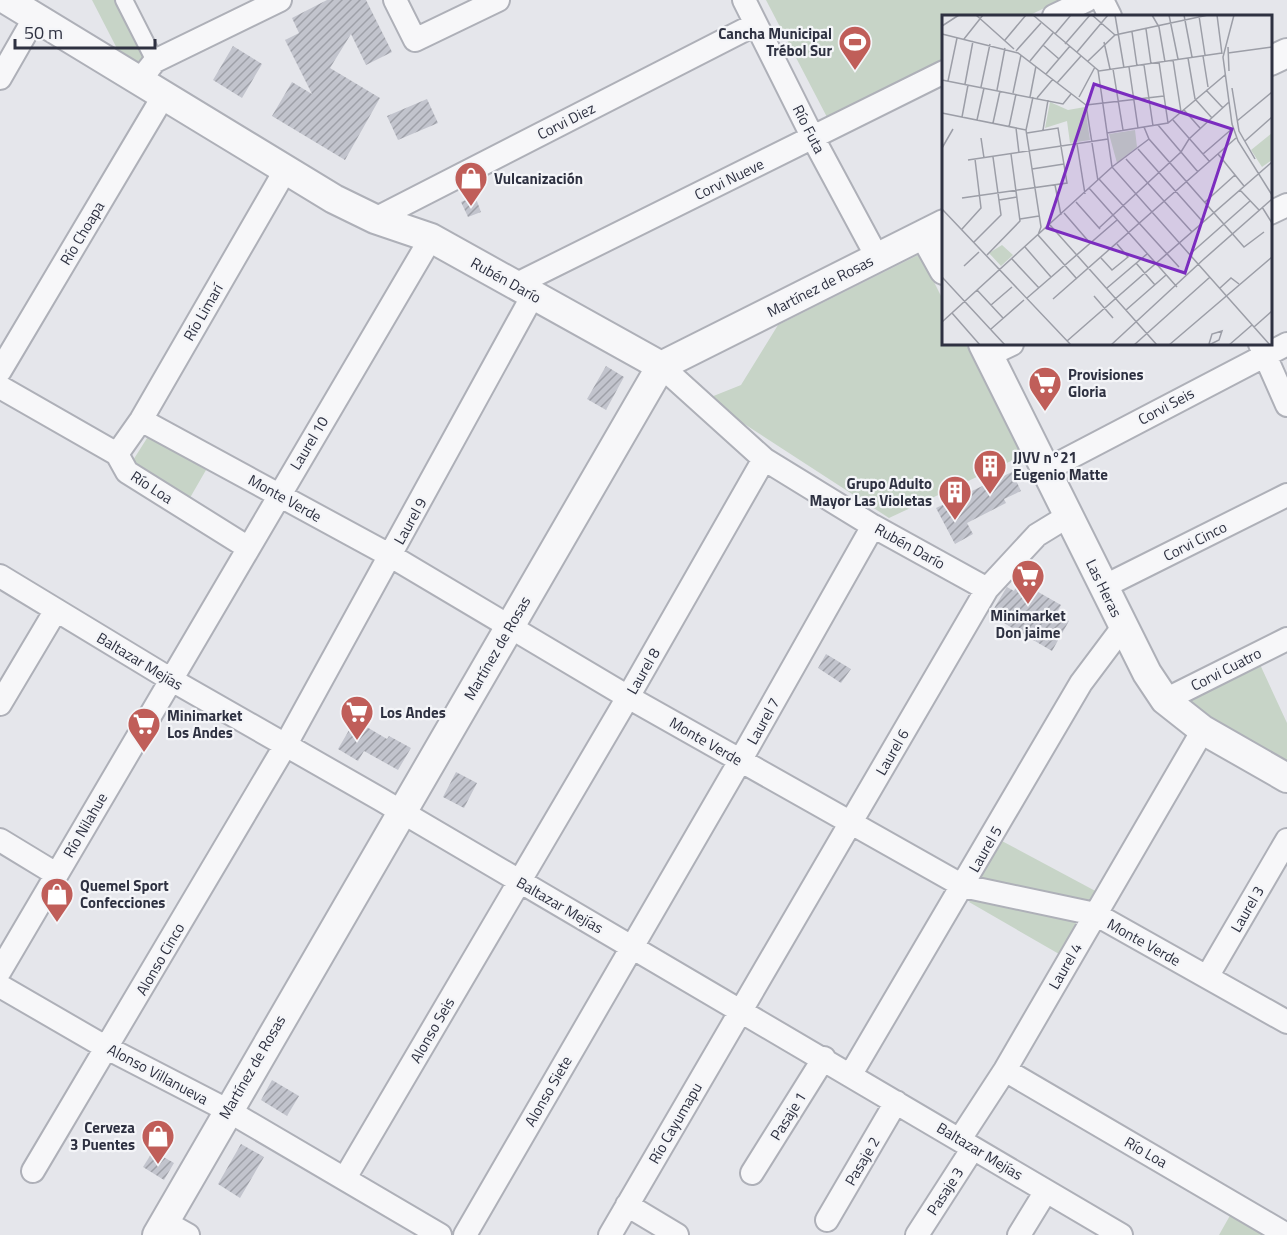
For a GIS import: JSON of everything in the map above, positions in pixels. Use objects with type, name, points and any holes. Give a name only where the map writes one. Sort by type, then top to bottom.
[{"type":"street","name":"Rubén Darío","points":[[7,0],[35,17],[147,71],[164,95],[334,200],[375,219],[431,238],[661,366],[764,459],[873,526],[987,589]]},
{"type":"street","points":[[124,0],[147,71],[279,0]]},
{"type":"street","points":[[395,0],[415,40],[498,0]]},
{"type":"street","name":"Río Futa","points":[[744,0],[813,138],[877,257]]},
{"type":"street","points":[[1056,15],[1087,0]]},
{"type":"street","points":[[1102,0],[1110,15]]},
{"type":"street","points":[[0,78],[35,17]]},
{"type":"street","name":"Corvi Diez","points":[[375,219],[756,24]]},
{"type":"street","points":[[1272,60],[1287,53]]},
{"type":"street","name":"Corvi Nueve","points":[[524,290],[942,73]]},
{"type":"street","name":"Río Choapa","points":[[0,371],[164,95]]},
{"type":"street","name":"Río Limarí","points":[[117,454],[141,420],[286,169]]},
{"type":"street","points":[[1272,212],[1287,205]]},
{"type":"street","points":[[934,229],[942,262]]},
{"type":"street","name":"Martínez de Rosas","points":[[170,1230],[227,1110],[661,366],[934,229]]},
{"type":"street","name":"Laurel 10","points":[[170,679],[431,238]]},
{"type":"street","name":"Laurel 9","points":[[285,746],[391,556],[524,290]]},
{"type":"street","name":"Corvi Seis","points":[[1046,470],[1262,349],[1287,344]]},
{"type":"street","name":"Las Heras","points":[[995,347],[1046,470],[1147,673],[1166,700],[1203,730],[1287,778]]},
{"type":"street","points":[[1262,349],[1287,405]]},
{"type":"street","name":"Río Loa","points":[[0,387],[117,454],[127,472],[248,546]]},
{"type":"street","name":"Monte Verde","points":[[141,420],[391,556],[628,697],[963,886],[1095,914],[1287,1022]]},
{"type":"street","name":"Laurel 8","points":[[518,881],[628,697],[764,459]]},
{"type":"street","name":"Corvi Cinco","points":[[1103,587],[1287,495]]},
{"type":"street","name":"Laurel 6","points":[[741,1011],[987,589],[1037,535],[1068,516]]},
{"type":"street","name":"Laurel 7","points":[[632,947],[873,526]]},
{"type":"street","name":"Baltazar Mejías","points":[[0,576],[170,679],[824,1058],[1120,1235]]},
{"type":"street","points":[[0,704],[56,610]]},
{"type":"street","name":"Laurel 5","points":[[851,1074],[1081,683],[1123,627]]},
{"type":"street","name":"Corvi Cuatro","points":[[1166,700],[1287,639]]},
{"type":"street","name":"Río Nilahue","points":[[0,971],[170,679]]},
{"type":"street","name":"Laurel 4","points":[[966,1143],[1005,1070],[1203,730]]},
{"type":"street","name":"Alonso Cinco","points":[[33,1171],[285,746]]},
{"type":"street","points":[[0,840],[56,874]]},
{"type":"street","name":"Laurel 3","points":[[1207,977],[1287,840]]},
{"type":"street","name":"Alonso Seis","points":[[345,1178],[518,881]]},
{"type":"street","name":"Alonso Siete","points":[[465,1235],[632,947]]},
{"type":"street","name":"Alonso Villanueva","points":[[0,986],[108,1048],[227,1110],[440,1235]]},
{"type":"street","name":"Río Cayumapu","points":[[610,1235],[741,1011]]},
{"type":"street","name":"Pasaje 1","points":[[752,1173],[824,1058]]},
{"type":"street","name":"Río Loa","points":[[1005,1070],[1287,1235]]},
{"type":"street","name":"Pasaje 2","points":[[827,1220],[896,1102]]},
{"type":"street","name":"Pasaje 3","points":[[917,1235],[966,1143]]},
{"type":"street","points":[[1019,1235],[1046,1191]]},
{"type":"street","points":[[627,1205],[677,1235]]},
{"type":"green space","points":[[92,0],[121,0],[150,57],[127,68]]},
{"type":"green space","name":"Cancha Municipal Trébol Sur","points":[[766,0],[1061,0],[1030,15],[942,15],[942,61],[828,119]]},
{"type":"green space","points":[[920,254],[942,298],[942,345],[967,345],[1024,455],[889,518],[706,399],[741,385],[778,325]]},
{"type":"green space","points":[[149,435],[206,470],[187,503],[130,465]]},
{"type":"green space","points":[[1257,658],[1287,723],[1287,765],[1212,722],[1187,703],[1190,692]]},
{"type":"green space","points":[[1000,840],[1101,894],[1088,906],[978,878]]},
{"type":"green space","points":[[975,895],[1079,918],[1059,954],[969,902]]},
{"type":"green space","points":[[1232,1212],[1267,1235],[1219,1235]]},
{"type":"building","points":[[327,0],[366,0],[392,52],[366,65],[351,34],[330,68],[380,98],[345,160],[272,116],[292,82],[312,94],[285,40],[299,33],[292,18]]},
{"type":"building","points":[[233,46],[262,64],[242,98],[213,80]]},
{"type":"building","points":[[427,99],[438,123],[398,140],[387,116]]},
{"type":"building","name":"Vulcanización","points":[[475,196],[481,212],[468,217],[461,202]]},
{"type":"building","points":[[606,366],[624,377],[606,410],[587,399]]},
{"type":"building","points":[[1012,472],[1021,491],[1004,499],[1006,503],[967,523],[973,534],[955,544],[936,508]]},
{"type":"building","points":[[1019,581],[1061,605],[1056,614],[1069,621],[1052,651],[990,615],[1007,587],[1014,591]]},
{"type":"building","points":[[826,654],[851,669],[841,683],[818,668]]},
{"type":"building","points":[[355,720],[387,739],[389,736],[411,748],[398,770],[364,751],[358,761],[338,749]]},
{"type":"building","points":[[456,772],[477,783],[464,808],[443,797]]},
{"type":"building","points":[[272,1080],[299,1096],[287,1116],[261,1100]]},
{"type":"building","points":[[241,1144],[264,1157],[240,1198],[218,1184]]},
{"type":"building","name":"Cerveza 3 Puentes","points":[[153,1151],[174,1163],[164,1180],[143,1167]]},
{"type":"place","name":"Cancha Municipal Trébol Sur","points":[[855,71]]},
{"type":"place","name":"Vulcanización","points":[[471,207]]},
{"type":"place","name":"Provisiones Gloria","points":[[1045,412]]},
{"type":"place","name":"JJVV n°21 Eugenio Matte","points":[[990,495]]},
{"type":"place","name":"Grupo Adulto Mayor Las Violetas","points":[[955,521]]},
{"type":"place","name":"Minimarket Don jaime","points":[[1028,605]]},
{"type":"place","name":"Los Andes","points":[[357,741]]},
{"type":"place","name":"Minimarket Los Andes","points":[[144,753]]},
{"type":"place","name":"Quemel Sport Confecciones","points":[[57,923]]},
{"type":"place","name":"Cerveza 3 Puentes","points":[[158,1165]]}]
